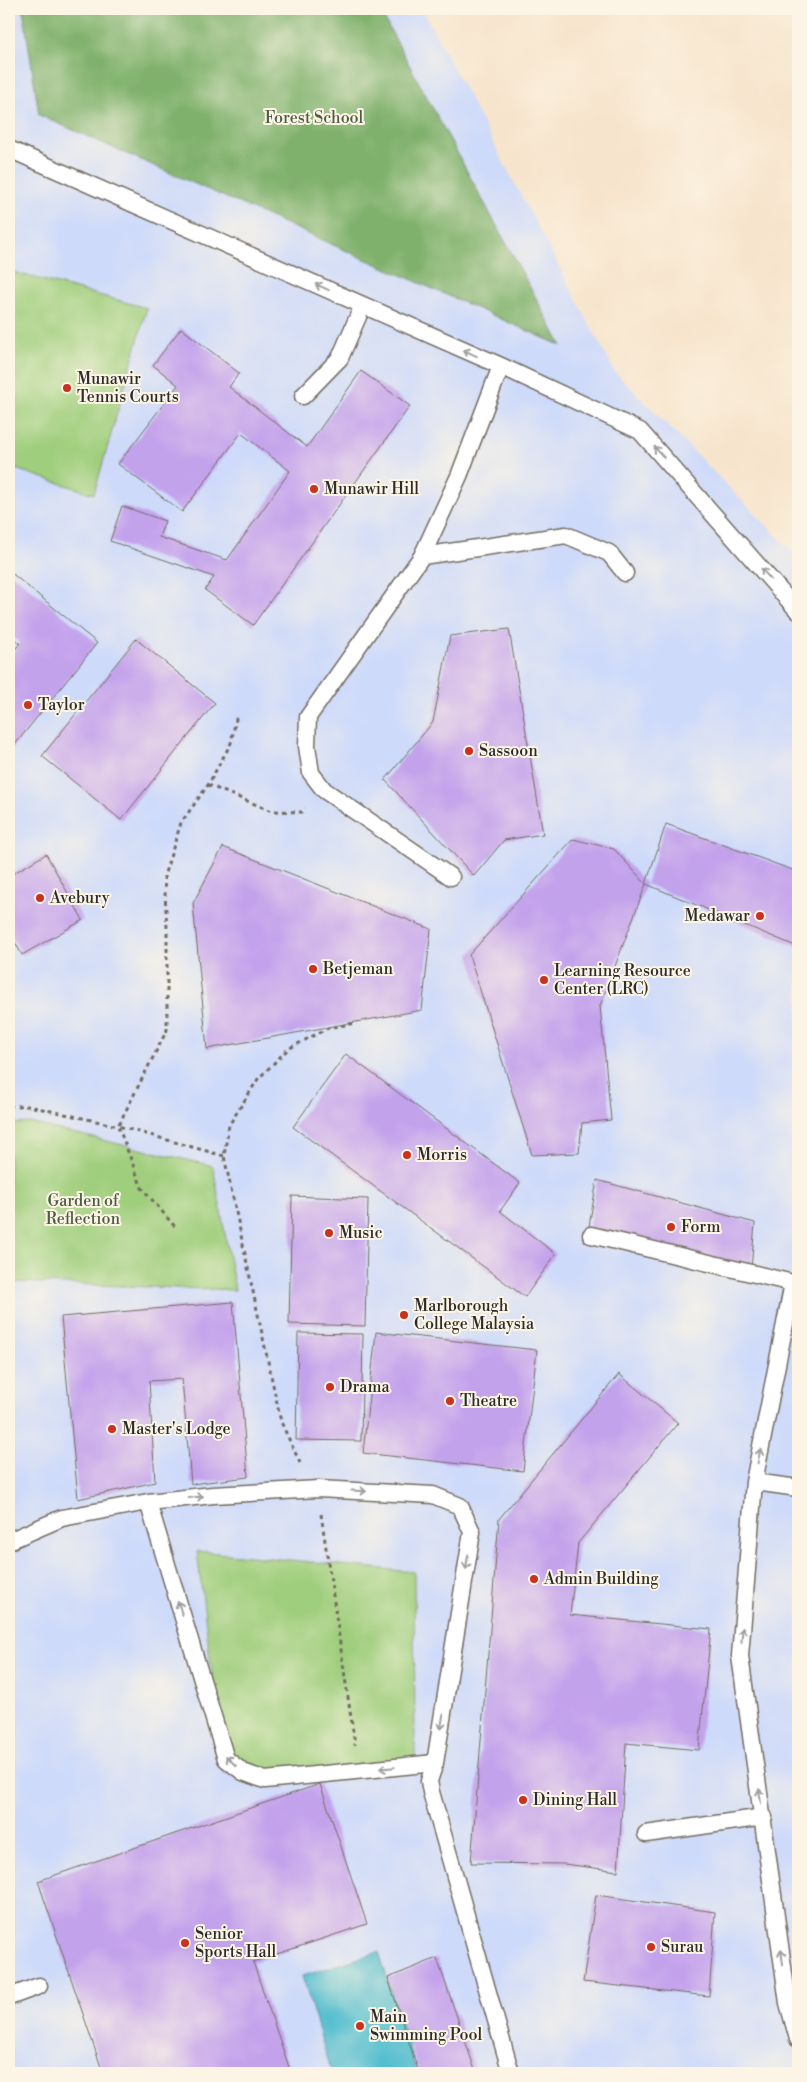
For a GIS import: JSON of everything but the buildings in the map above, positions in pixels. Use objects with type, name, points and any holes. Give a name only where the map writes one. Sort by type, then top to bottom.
[{"type":"lane","points":[[9,149],[501,366],[640,432],[798,611]]},
{"type":"lane","points":[[304,396],[340,358],[363,305]]},
{"type":"lane","points":[[451,876],[324,790],[311,773],[307,746],[308,717],[422,556],[458,476],[501,366]]},
{"type":"lane","points":[[422,556],[566,536],[609,553],[625,573]]},
{"type":"lane","points":[[591,1236],[796,1282],[754,1482],[740,1656],[798,2039]]},
{"type":"lane","points":[[754,1482],[798,1488]]},
{"type":"lane","points":[[9,1541],[62,1518],[148,1502],[213,1495],[318,1489],[433,1495],[460,1506],[472,1532],[435,1763],[429,1781],[430,1792],[512,2073]]},
{"type":"lane","points":[[148,1502],[226,1759],[243,1772],[265,1780],[435,1763]]},
{"type":"lane","points":[[646,1834],[764,1817]]},
{"type":"lane","points":[[9,1997],[39,1986]]},
{"type":"path","points":[[176,1228],[142,1188],[118,1126],[167,1030],[167,928],[164,876],[181,823],[208,784],[230,743],[237,714]]},
{"type":"path","points":[[208,784],[272,811],[302,812],[324,790]]},
{"type":"path","points":[[356,1023],[328,1028],[288,1050],[258,1079],[229,1125],[224,1156],[281,1422],[302,1468],[318,1489],[359,1771]]},
{"type":"path","points":[[9,1106],[29,1106],[118,1126],[224,1156]]},
{"type":"shaded area","name":"Marlborough College Malaysia","points":[[9,9],[422,9],[615,372],[798,557],[798,2073],[9,2073]]},
{"type":"green space","name":"Forest School","points":[[23,9],[379,9],[562,346],[39,115]]},
{"type":"green space","name":"Munawir Tennis Courts","points":[[9,271],[147,308],[94,494],[9,467]]},
{"type":"green space","name":"Garden of Reflection","points":[[30,1123],[213,1166],[235,1290],[9,1282],[9,1124]]},
{"type":"green space","points":[[197,1551],[414,1572],[415,1765],[265,1780],[243,1772],[224,1773]]},
{"type":"water","name":"Main Swimming Pool","points":[[379,1952],[417,2073],[332,2073],[302,1976]]},
{"type":"place","name":"Munawir Tennis Courts","points":[[67,388]]},
{"type":"place","name":"Munawir Hill","points":[[314,489]]},
{"type":"place","name":"Taylor","points":[[28,705]]},
{"type":"place","name":"Sassoon","points":[[469,751]]},
{"type":"place","name":"Avebury","points":[[40,898]]},
{"type":"place","name":"Medawar","points":[[760,916]]},
{"type":"place","name":"Betjeman","points":[[313,969]]},
{"type":"place","name":"Learning Resource Center (LRC)","points":[[544,980]]},
{"type":"place","name":"Morris","points":[[407,1155]]},
{"type":"place","name":"Form","points":[[671,1227]]},
{"type":"place","name":"Music","points":[[329,1233]]},
{"type":"place","name":"Marlborough College Malaysia","points":[[404,1315]]},
{"type":"place","name":"Drama","points":[[330,1387]]},
{"type":"place","name":"Theatre","points":[[450,1401]]},
{"type":"place","name":"Master's Lodge","points":[[112,1429]]},
{"type":"place","name":"Admin Building","points":[[534,1579]]},
{"type":"place","name":"Dining Hall","points":[[523,1800]]},
{"type":"place","name":"Senior Sports Hall","points":[[185,1943]]},
{"type":"place","name":"Surau","points":[[651,1947]]},
{"type":"place","name":"Main Swimming Pool","points":[[360,2026]]}]
